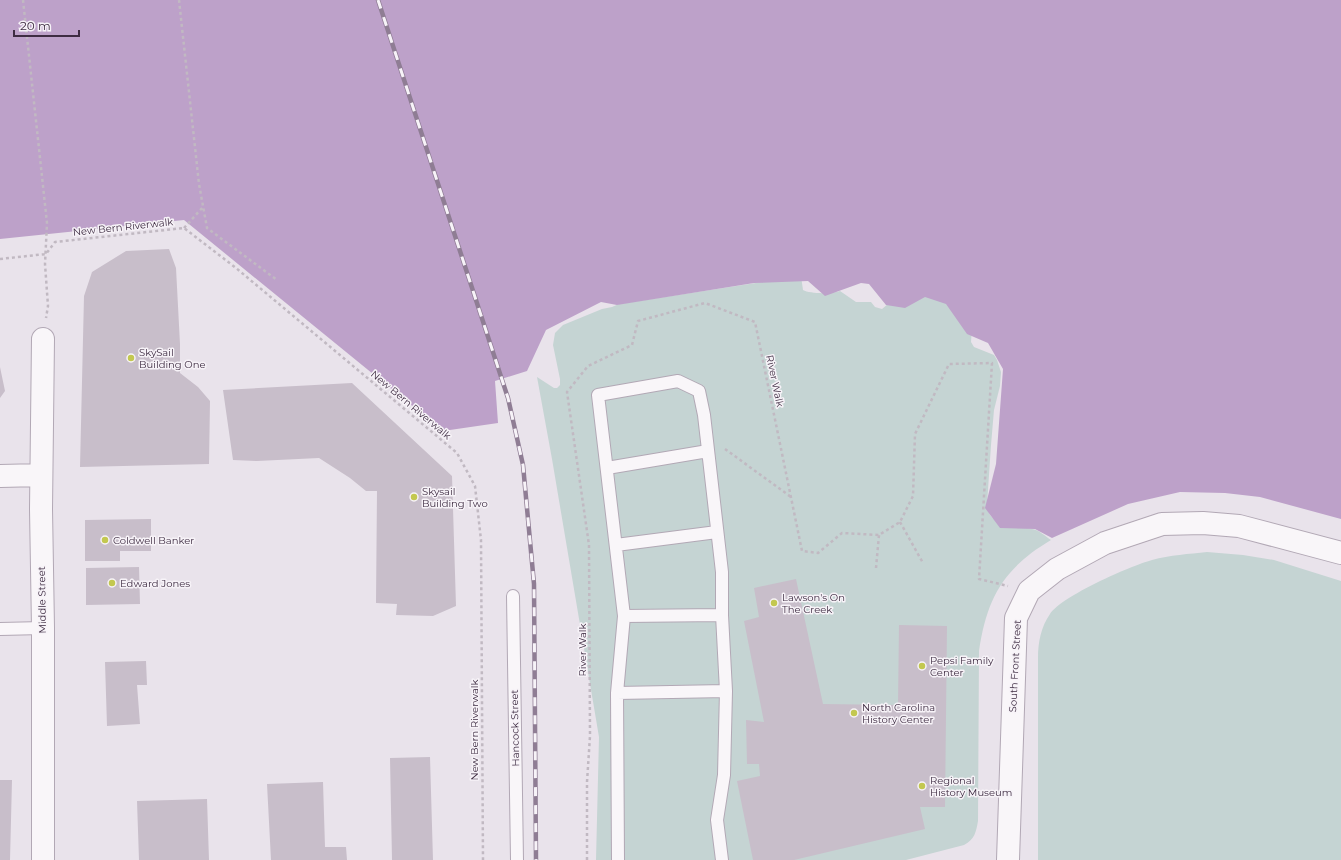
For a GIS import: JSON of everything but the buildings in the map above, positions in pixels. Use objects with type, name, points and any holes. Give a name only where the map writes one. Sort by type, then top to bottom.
[{"type":"street","name":"Middle Street","points":[[43,339],[41,475],[43,628],[43,860]]},
{"type":"street","points":[[0,476],[41,475]]},
{"type":"street","name":"South Front Street","points":[[1008,860],[1016,618],[1030,591],[1057,569],[1105,543],[1162,524],[1204,523],[1239,526],[1341,553]]},
{"type":"lane","points":[[618,860],[617,693],[624,616],[598,395],[678,381],[699,391],[704,414],[722,572],[722,615],[726,691],[724,775],[717,820],[722,860]]},
{"type":"lane","points":[[606,468],[708,451]]},
{"type":"lane","points":[[616,545],[717,532]]},
{"type":"lane","name":"Hancock Street","points":[[513,596],[517,860]]},
{"type":"lane","points":[[624,616],[722,615]]},
{"type":"lane","points":[[0,629],[43,628]]},
{"type":"lane","points":[[617,693],[726,691]]},
{"type":"path","points":[[24,0],[47,223],[45,264],[48,306],[43,339]]},
{"type":"path","points":[[179,0],[199,184],[207,228],[277,280]]},
{"type":"path","points":[[184,228],[203,207]]},
{"type":"path","name":"New Bern Riverwalk","points":[[46,254],[55,242],[184,228],[236,268],[305,328],[457,453],[475,486],[481,540],[483,860]]},
{"type":"path","points":[[0,259],[46,254]]},
{"type":"path","name":"River Walk","points":[[587,860],[587,782],[590,736],[589,545],[567,392],[588,366],[632,345],[638,321],[705,302],[755,322],[802,551],[818,553],[842,533],[879,536]]},
{"type":"path","points":[[876,568],[879,536],[900,522],[913,496],[915,434],[949,364],[992,363],[979,579],[1030,591]]},
{"type":"path","points":[[719,445],[791,497]]},
{"type":"path","points":[[900,522],[923,563]]},
{"type":"shaded area","points":[[0,0],[1341,0],[1341,519],[1260,497],[1225,493],[1180,492],[1128,504],[1052,538],[1035,529],[1000,528],[985,508],[996,464],[1003,369],[988,343],[967,334],[946,304],[925,297],[905,308],[886,305],[869,284],[861,283],[825,296],[808,281],[754,283],[617,305],[601,302],[546,330],[527,371],[495,381],[498,423],[443,431],[184,220],[0,239]]},
{"type":"shaded area","points":[[801,276],[803,290],[821,293],[840,291],[856,302],[871,302],[875,307],[882,309],[888,304],[885,289],[974,298],[971,342],[974,347],[994,355],[1001,372],[1000,386],[994,410],[991,445],[987,505],[989,512],[992,518],[998,522],[1035,530],[1051,540],[1021,562],[1000,586],[987,615],[982,632],[979,651],[978,821],[976,832],[973,838],[964,845],[906,860],[596,860],[599,737],[537,377],[554,388],[557,388],[560,385],[553,345],[555,333],[563,325],[602,309],[619,304]]},
{"type":"shaded area","points":[[1207,552],[1243,555],[1274,560],[1341,581],[1341,860],[1038,860],[1038,652],[1039,640],[1044,624],[1050,614],[1068,599],[1097,582],[1128,568],[1159,558]]},
{"type":"railway","points":[[378,0],[508,398],[523,465],[534,584],[536,860]]},
{"type":"place","name":"SkySail Building One","points":[[131,358]]},
{"type":"place","name":"Skysail Building Two","points":[[414,497]]},
{"type":"place","name":"Coldwell Banker","points":[[105,540]]},
{"type":"place","name":"Edward Jones","points":[[112,583]]},
{"type":"place","name":"Lawson's On The Creek","points":[[774,603]]},
{"type":"place","name":"Pepsi Family Center","points":[[922,666]]},
{"type":"place","name":"North Carolina History Center","points":[[854,713]]},
{"type":"place","name":"Regional History Museum","points":[[922,786]]}]
